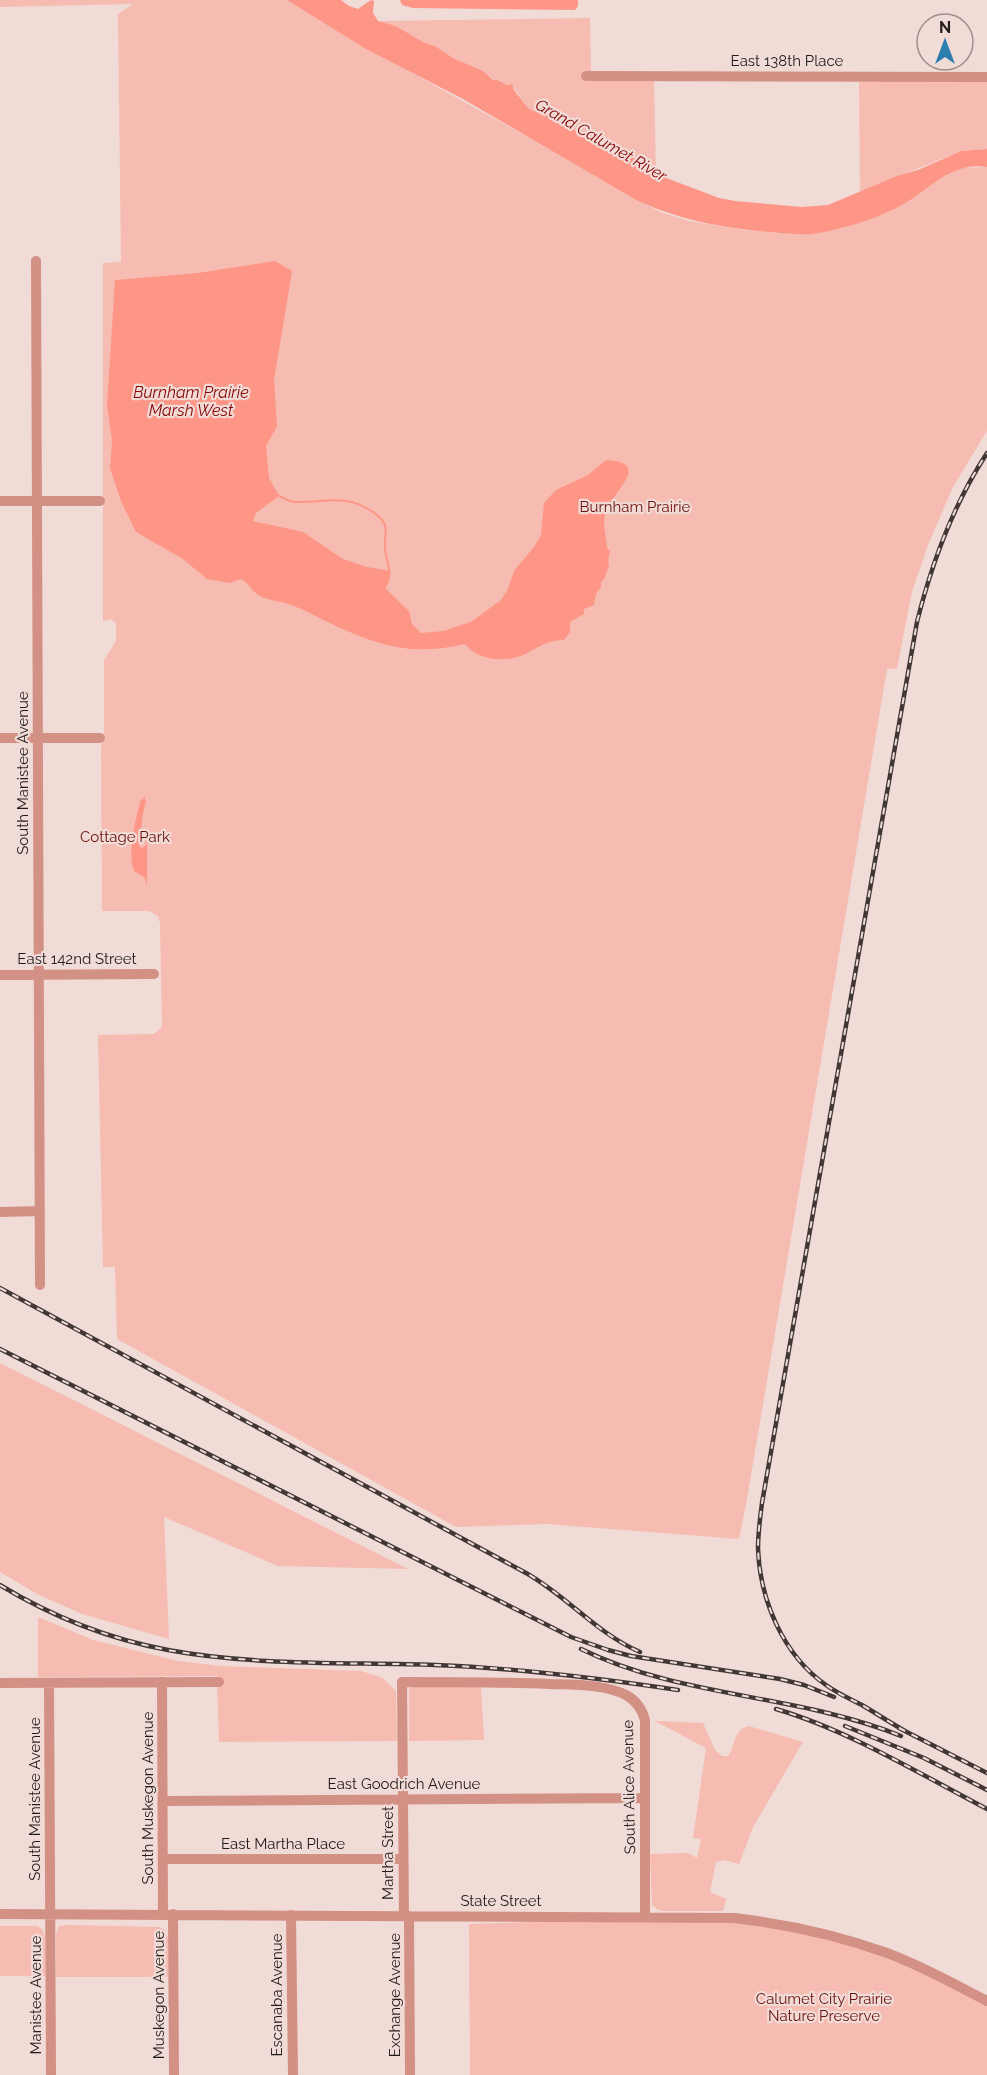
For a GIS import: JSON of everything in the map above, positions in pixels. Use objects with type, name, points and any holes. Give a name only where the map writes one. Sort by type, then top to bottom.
[{"type":"street","name":"East 138th Place","points":[[586,76],[987,77]]},
{"type":"street","name":"South Manistee Avenue","points":[[36,261],[40,1285]]},
{"type":"street","points":[[0,501],[100,501]]},
{"type":"street","points":[[0,738],[100,738]]},
{"type":"street","name":"East 142nd Street","points":[[0,975],[154,974]]},
{"type":"street","points":[[0,1212],[40,1211]]},
{"type":"street","name":"South Muskegon Avenue","points":[[162,1682],[163,1860],[168,1914]]},
{"type":"street","points":[[0,1683],[219,1682]]},
{"type":"street","name":"South Alice Avenue","points":[[402,1682],[576,1685],[612,1690],[627,1695],[637,1703],[645,1720],[645,1917]]},
{"type":"street","name":"Martha Street","points":[[402,1682],[403,1859],[406,1916]]},
{"type":"street","name":"South Manistee Avenue","points":[[49,1683],[50,1914]]},
{"type":"street","name":"East Goodrich Avenue","points":[[163,1800],[645,1797]]},
{"type":"street","name":"East Martha Place","points":[[163,1860],[403,1859]]},
{"type":"street","name":"State Street","points":[[0,1914],[734,1918],[816,1931],[864,1945],[905,1960],[987,2001]]},
{"type":"street","name":"Manistee Avenue","points":[[50,1914],[51,2075]]},
{"type":"street","name":"Muskegon Avenue","points":[[168,1914],[174,2075]]},
{"type":"street","name":"Escanaba Avenue","points":[[291,1915],[293,2075]]},
{"type":"street","name":"Exchange Avenue","points":[[406,1916],[410,2075]]},
{"type":"green space","name":"Burnham Prairie","points":[[0,0],[287,0],[636,200],[663,213],[689,221],[743,230],[795,234],[819,233],[936,182],[958,168],[987,167],[987,431],[953,487],[928,545],[912,592],[897,668],[887,669],[739,1539],[547,1524],[456,1527],[117,1339],[115,1267],[103,1267],[98,1035],[153,1034],[162,1026],[158,916],[149,911],[102,911],[101,749],[104,733],[104,660],[116,641],[116,623],[111,619],[103,621],[103,263],[121,262],[118,14],[133,4],[0,7]]},
{"type":"green space","points":[[590,18],[591,71],[584,71],[585,79],[654,80],[656,174],[635,158],[623,154],[593,135],[571,129],[562,118],[528,108],[511,84],[507,85],[494,80],[483,71],[453,58],[396,26],[378,21]]},
{"type":"green space","points":[[859,80],[987,80],[987,149],[961,151],[860,192]]},
{"type":"green space","points":[[0,1363],[408,1569],[278,1566],[164,1517],[169,1639],[82,1614],[39,1595],[0,1572]]},
{"type":"green space","points":[[38,1617],[93,1640],[178,1661],[221,1666],[361,1671],[383,1678],[396,1691],[397,1741],[219,1742],[218,1676],[38,1677]]},
{"type":"green space","points":[[414,1684],[481,1686],[484,1740],[409,1741],[409,1689]]},
{"type":"green space","points":[[655,1721],[703,1723],[715,1750],[722,1756],[728,1756],[737,1734],[749,1726],[803,1742],[753,1827],[739,1864],[725,1860],[716,1862],[710,1892],[726,1899],[723,1911],[663,1911],[652,1905],[650,1854],[688,1853],[697,1858],[701,1839],[693,1838],[706,1748]]},
{"type":"green space","name":"Calumet City Prairie Nature Preserve","points":[[689,1917],[778,1929],[844,1943],[896,1962],[987,2006],[987,2075],[470,2075],[469,1924]]},
{"type":"green space","points":[[0,1926],[37,1926],[42,1929],[45,1938],[45,1976],[0,1976]]},
{"type":"green space","points":[[59,1926],[160,1927],[165,1930],[168,1938],[168,1977],[56,1977],[56,1934]]},
{"type":"water","name":"Grand Calumet River","points":[[287,0],[341,0],[358,9],[371,0],[374,1],[373,13],[378,21],[396,26],[423,42],[435,46],[453,58],[483,71],[493,80],[507,85],[512,84],[528,108],[533,111],[562,118],[571,129],[593,135],[635,158],[656,174],[719,198],[802,207],[828,205],[961,151],[987,149],[987,167],[974,166],[950,173],[909,201],[889,211],[860,223],[819,233],[769,232],[701,222],[636,200],[463,99],[366,49]]},
{"type":"water","points":[[400,0],[578,0],[578,6],[575,10],[413,8],[402,5]]},
{"type":"water","name":"Burnham Prairie Marsh West","points":[[275,261],[292,271],[274,380],[277,426],[266,446],[269,478],[279,496],[256,513],[253,521],[303,532],[343,559],[367,567],[390,571],[386,589],[409,611],[412,624],[421,633],[443,631],[471,622],[501,600],[508,589],[514,571],[541,535],[544,503],[556,490],[588,475],[606,460],[620,462],[627,467],[629,473],[608,506],[604,519],[607,548],[610,551],[609,566],[596,594],[594,605],[584,609],[584,614],[570,622],[570,632],[564,640],[546,643],[523,655],[508,659],[484,657],[464,644],[445,648],[411,649],[379,643],[293,606],[261,596],[241,579],[230,583],[207,579],[183,559],[136,532],[121,501],[110,468],[112,441],[107,405],[115,280],[198,273]]},
{"type":"water","points":[[144,796],[146,802],[139,846],[142,848],[146,845],[147,837],[147,887],[145,878],[134,871],[131,855],[137,815]]},
{"type":"waterway","points":[[279,496],[294,502],[335,500],[354,503],[378,516],[386,528],[385,548],[389,571],[387,584]]},
{"type":"railway","points":[[905,1731],[830,1688],[811,1673],[798,1658],[786,1642],[769,1607],[763,1588],[758,1538],[762,1503],[917,622],[929,578],[945,534],[964,493],[987,453]]},
{"type":"railway","points":[[0,1288],[526,1573],[555,1592],[609,1635],[640,1652]]},
{"type":"railway","points":[[0,1349],[571,1637],[631,1656],[780,1679],[804,1685],[834,1697]]},
{"type":"railway","points":[[0,1585],[39,1607],[81,1625],[124,1640],[168,1650],[268,1661],[496,1668],[678,1690]]},
{"type":"railway","points":[[581,1649],[619,1665],[659,1677],[822,1712],[862,1722],[901,1736]]},
{"type":"railway","points":[[776,1709],[857,1741],[987,1809]]},
{"type":"railway","points":[[845,1726],[924,1758],[987,1790]]},
{"type":"railway","points":[[899,1728],[987,1773]]},
{"type":"park label","name":"Cottage Park","points":[[125,837]]}]
